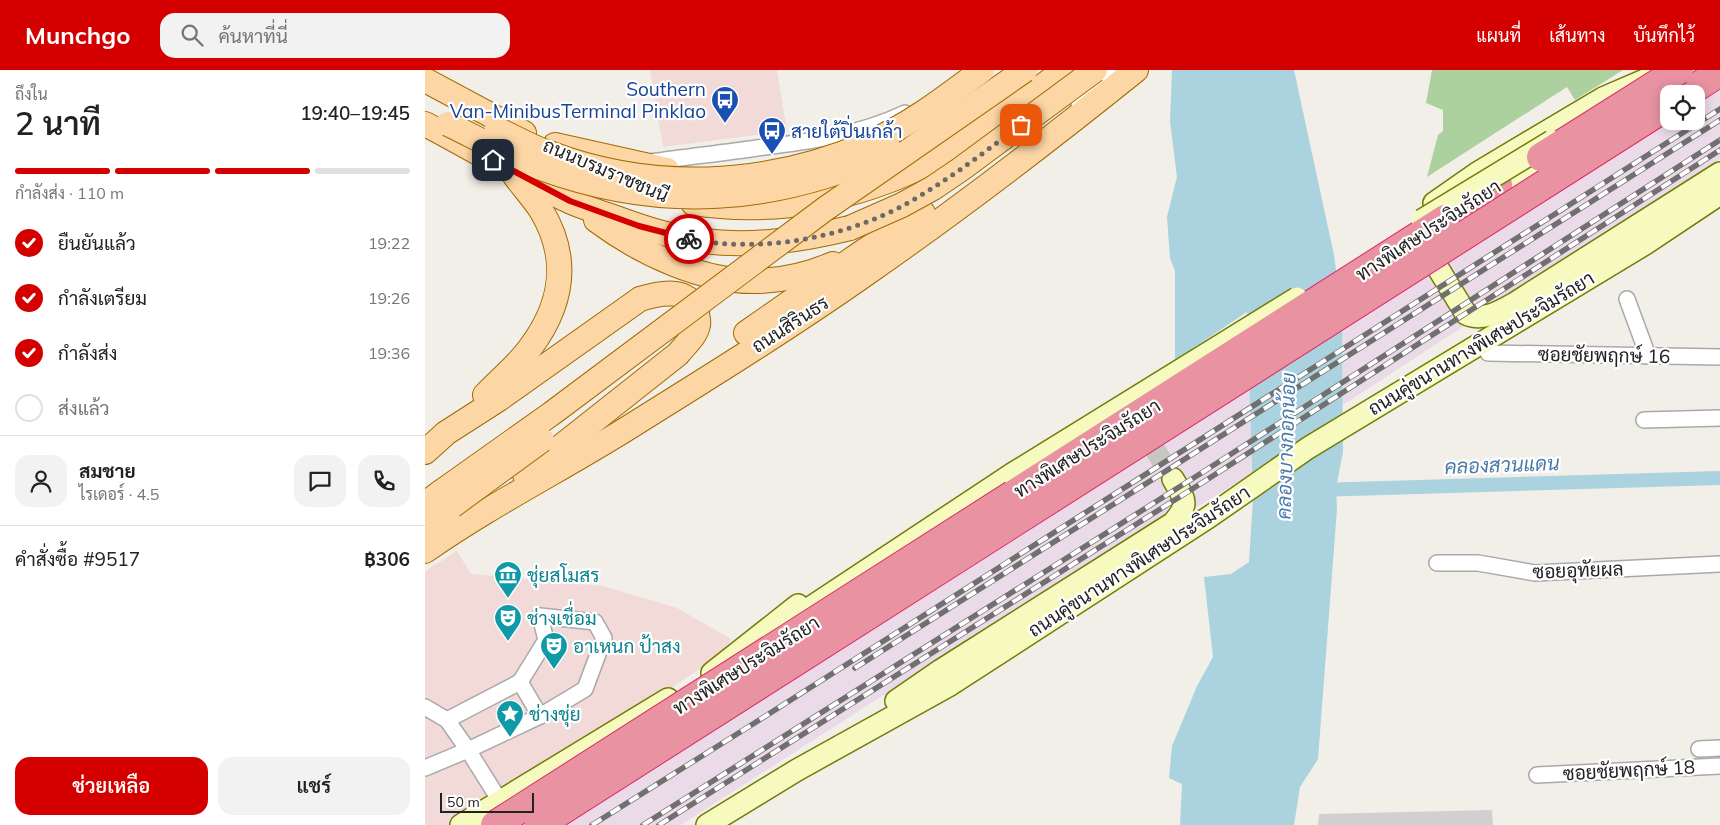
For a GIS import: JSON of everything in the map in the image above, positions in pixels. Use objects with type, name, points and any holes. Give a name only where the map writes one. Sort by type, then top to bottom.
[{"type":"highway","points":[[1541,157],[1653,70]]},
{"type":"highway","name":"ทางพิเศษประจิมรัถยา","points":[[497,813],[1680,70]]},
{"type":"highway","points":[[1700,85],[1720,72]]},
{"type":"highway","name":"ทางพิเศษประจิมรัถยา","points":[[539,825],[1660,111]]},
{"type":"main road","points":[[425,111],[539,168],[616,190],[678,197],[739,194],[786,187],[827,176],[870,161],[907,144],[955,114],[1013,70]]},
{"type":"main road","name":"ถนนสิรินธร","points":[[425,551],[445,507],[551,414],[825,209],[1025,70]]},
{"type":"main road","points":[[540,142],[737,184],[817,187],[894,165],[968,124],[1049,70]]},
{"type":"main road","name":"ถนนบรมราชชนนี","points":[[425,80],[540,142],[645,191],[670,199],[724,207],[787,206],[817,202],[869,186],[933,160],[962,144],[1065,70]]},
{"type":"main road","points":[[570,201],[604,226],[637,246],[669,262],[723,278],[758,281],[787,278],[864,263],[937,204],[1078,101],[1077,76],[1073,70]]},
{"type":"main road","name":"ถนนบรมราชชนนี","points":[[425,124],[570,201],[639,226],[702,241],[731,244],[788,241],[850,228],[902,206],[961,169],[1095,70]]},
{"type":"main road","name":"ถนนสิรินธร","points":[[445,507],[586,454],[632,426],[864,263],[1057,133],[1136,70]]},
{"type":"main road","points":[[1669,70],[1603,98],[1477,173],[1439,199],[1425,213],[1420,225],[1433,260],[1466,314],[1480,317],[1495,313],[1515,303],[1720,173]]},
{"type":"main road","points":[[461,825],[497,813],[1012,474],[1603,110],[1680,70]]},
{"type":"main road","points":[[1706,70],[1456,222],[1441,232],[1436,240],[1436,250],[1472,307],[1478,310],[1486,309],[1538,279],[1720,162]]},
{"type":"main road","points":[[425,93],[455,110],[548,153],[577,163],[634,175],[695,180],[747,177],[772,173],[799,167],[864,145],[895,130],[940,102],[970,71]]},
{"type":"main road","points":[[425,526],[445,507],[622,381],[907,164],[955,114]]},
{"type":"main road","points":[[425,452],[530,349],[557,296],[560,266],[557,248],[550,227],[540,208],[510,170]]},
{"type":"main road","name":"ถนนคู่ขนานทางพิเศษประจิมรัถยา","points":[[707,825],[797,770],[950,685],[1209,517],[1308,448],[1645,244],[1720,194]]},
{"type":"main road","points":[[445,507],[678,354],[692,337],[698,325],[695,306],[687,297],[677,294],[658,293],[640,299],[446,433]]},
{"type":"main road","points":[[712,673],[803,601],[1103,406],[1116,404],[1125,407],[1133,414],[1151,443]]},
{"type":"main road","points":[[797,770],[941,670],[1173,523],[1183,511],[1184,500],[1173,479]]},
{"type":"street","points":[[1078,101],[1104,80],[1112,70]]},
{"type":"street","points":[[637,164],[785,145],[857,131],[893,119],[929,101],[970,71]]},
{"type":"street","points":[[1627,299],[1648,356]]},
{"type":"street","name":"ซอยชัยพฤกษ์ 16","points":[[1488,353],[1720,357]]},
{"type":"street","points":[[1644,420],[1720,418]]},
{"type":"street","name":"ซอยอุทัยผล","points":[[1437,563],[1491,565],[1535,573],[1720,564]]},
{"type":"street","points":[[425,768],[539,716],[585,689],[604,638],[595,622],[540,616],[546,640],[521,682],[447,720]]},
{"type":"street","points":[[521,682],[539,716]]},
{"type":"street","points":[[425,707],[447,720],[468,750],[497,813]]},
{"type":"street","name":"ซอยชัยพฤกษ์ 18","points":[[1699,749],[1720,748]]},
{"type":"street","name":"ซอยชัยพฤกษ์ 18","points":[[1537,775],[1720,766]]},
{"type":"shaded area","points":[[650,70],[777,70],[787,131],[663,147]]},
{"type":"shaded area","points":[[1720,70],[1720,159],[1343,405],[1342,314],[1660,126],[1660,130],[1705,130],[1705,85]]},
{"type":"shaded area","points":[[1249,353],[1252,474],[915,675],[681,825],[516,825]]},
{"type":"shaded area","name":"ช่างชุ่ย","points":[[457,551],[471,574],[603,586],[677,608],[731,639],[725,652],[466,825],[425,825],[425,571]]},
{"type":"shaded area","points":[[1492,810],[1493,825],[1318,825],[1319,814]]},
{"type":"green space","points":[[1432,70],[1623,70],[1575,100],[1567,87],[1427,177],[1438,135],[1443,131],[1443,110],[1426,103]]},
{"type":"water","name":"คลองบางกอกน้อย","points":[[1172,70],[1294,70],[1334,255],[1342,314],[1343,452],[1336,488],[1337,509],[1318,759],[1300,787],[1294,825],[1180,825],[1182,784],[1169,778],[1172,746],[1197,686],[1213,657],[1204,577],[1231,574],[1249,562],[1253,498],[1247,312],[1175,360],[1175,271],[1170,258],[1167,217],[1177,177],[1170,121]]},
{"type":"waterway","name":"คลองสวนแดน","points":[[1318,490],[1720,478]]},
{"type":"tunnel","points":[[1151,443],[1173,479]]},
{"type":"railway","points":[[592,825],[1720,109]]},
{"type":"railway","points":[[855,668],[1720,120]]},
{"type":"railway","points":[[643,825],[1203,472],[1720,140]]},
{"type":"railway","points":[[659,825],[1208,479],[1720,150]]},
{"type":"way so far","points":[[689,239],[731,244],[759,243],[788,241],[850,228],[902,206],[933,188],[1021,125]]},
{"type":"place","name":"Southern Van-MinibusTerminal Pinklao","points":[[725,124]]},
{"type":"place","name":"สายใต้ปิ่นเกล้า","points":[[772,155]]},
{"type":"place","name":"ชุ่ยสโมสร","points":[[508,599]]},
{"type":"place","name":"ช่างเชื่อม","points":[[508,642]]},
{"type":"place","name":"อาเหนก ป้าสง","points":[[554,670]]},
{"type":"place","name":"ช่างชุ่ย","points":[[510,738]]},
{"type":"route","points":[[493,160],[570,201],[639,226],[689,239]]}]
